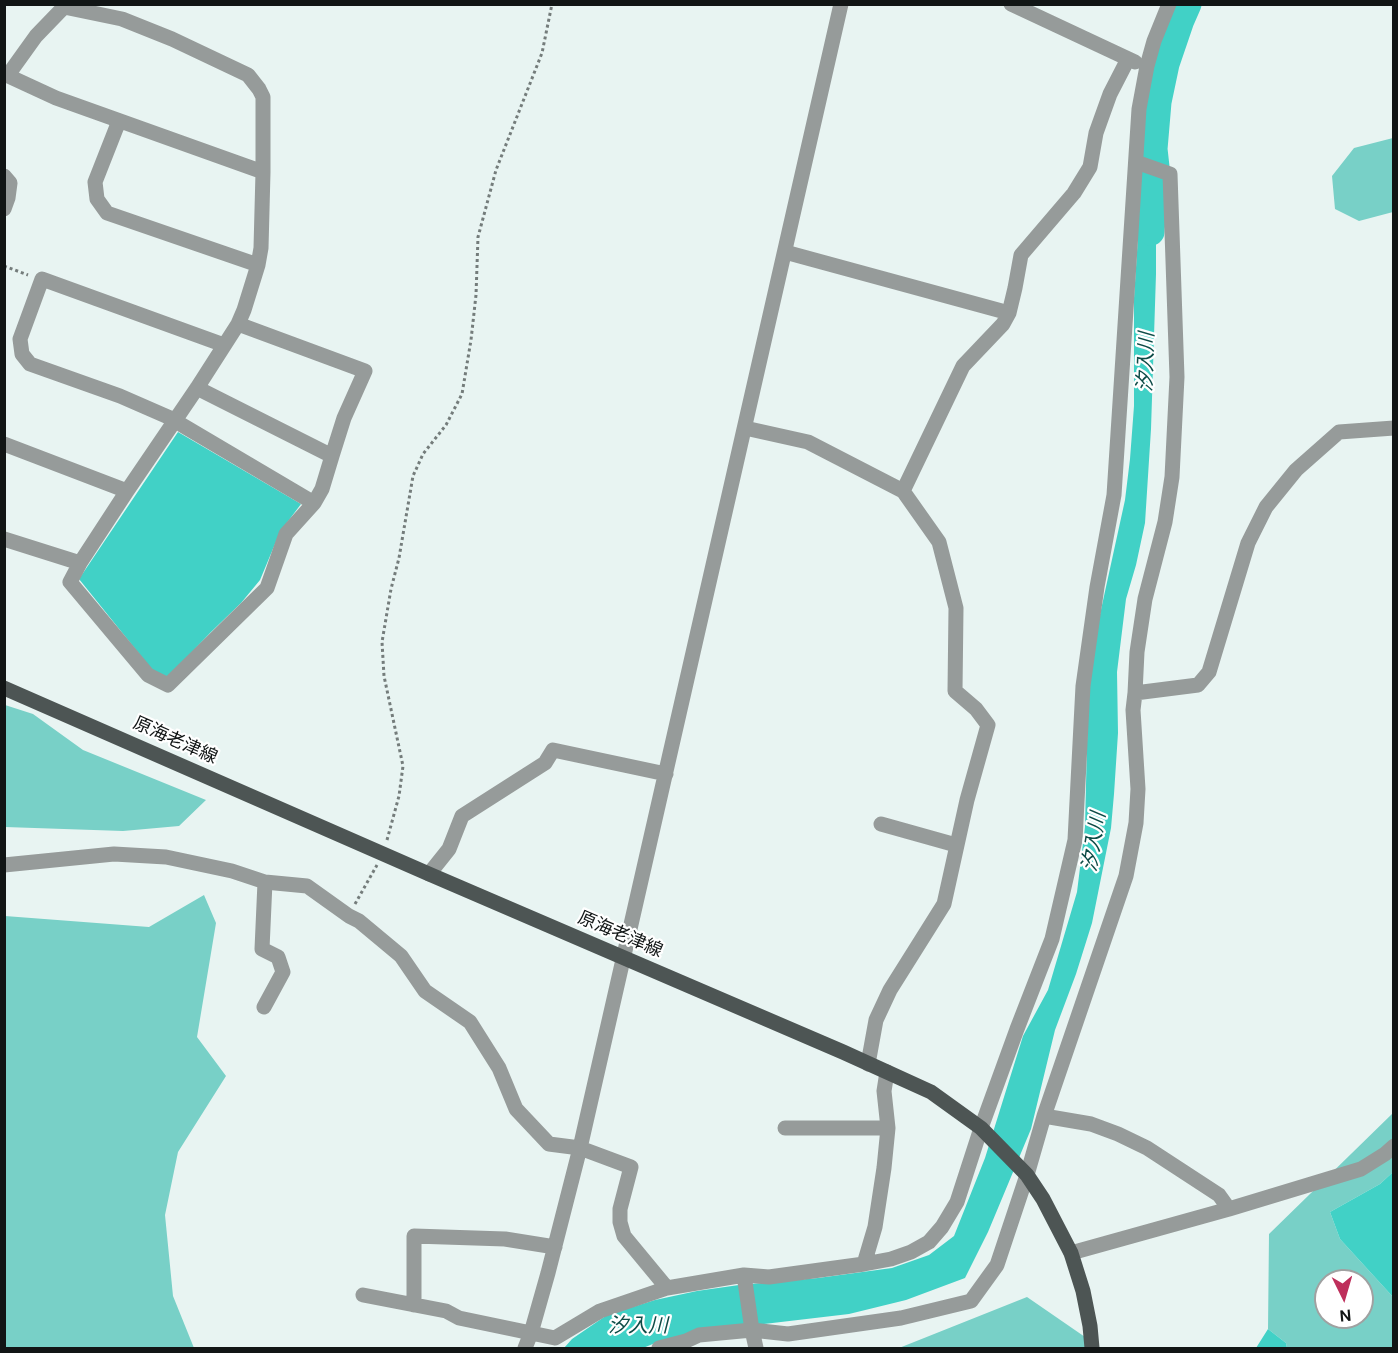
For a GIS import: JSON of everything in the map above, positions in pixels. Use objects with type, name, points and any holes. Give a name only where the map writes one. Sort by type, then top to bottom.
[{"type":"main road","name":"原海老津線","points":[[4,688],[932,1092],[983,1130],[1027,1175],[1043,1200],[1071,1252],[1083,1292],[1092,1348]]},
{"type":"street","points":[[525,1348],[555,1248],[580,1148],[841,4]]},
{"type":"street","points":[[1011,4],[1147,66]]},
{"type":"street","points":[[363,1294],[446,1311],[459,1318],[555,1338],[600,1311],[667,1288],[744,1275],[769,1277],[891,1259],[929,1242],[942,1227],[957,1202],[1017,1029],[1052,939],[1075,840],[1083,686],[1097,587],[1114,495],[1139,109],[1147,66],[1169,4]]},
{"type":"street","points":[[238,324],[365,371],[344,418],[322,489],[314,503],[286,534],[267,588],[168,685],[148,675],[70,582],[127,490],[238,324],[244,310],[261,248],[263,172],[263,98],[248,75],[172,39],[122,19],[64,7],[36,36],[6,74],[56,98],[263,172]]},
{"type":"street","points":[[903,491],[963,366],[1003,324],[1009,313],[1021,255],[1074,193],[1090,167],[1101,119],[1110,94],[1128,59]]},
{"type":"street","points":[[119,122],[95,182],[97,200],[107,213],[258,265]]},
{"type":"street","points":[[659,1348],[699,1335],[752,1329],[788,1334],[901,1318],[971,1300],[997,1265],[1044,1116],[1126,876],[1136,823],[1138,789],[1133,710],[1137,652],[1145,599],[1166,522],[1172,477],[1177,377],[1170,174],[1136,162]]},
{"type":"street","points":[[4,176],[10,183],[4,209]]},
{"type":"street","points":[[785,252],[1009,313]]},
{"type":"street","points":[[224,345],[42,279],[20,339],[22,354],[30,364],[120,396],[175,420],[314,503]]},
{"type":"street","points":[[197,388],[332,456]]},
{"type":"street","points":[[745,428],[808,442],[903,491],[939,542],[942,553],[956,608],[955,691],[976,709],[988,725],[967,800],[944,904],[890,990],[876,1020],[868,1064]]},
{"type":"street","points":[[1135,693],[1198,685],[1209,672],[1248,543],[1266,507],[1296,470],[1339,432],[1394,428]]},
{"type":"street","points":[[4,444],[127,490]]},
{"type":"street","points":[[4,539],[80,563]]},
{"type":"street","points":[[429,874],[449,849],[462,816],[545,764],[553,750],[666,774]]},
{"type":"street","points":[[881,824],[957,845]]},
{"type":"street","points":[[4,865],[114,854],[166,857],[232,871],[265,882],[307,886],[359,921],[400,957],[424,991],[470,1022],[499,1068],[516,1109],[549,1143],[580,1148],[631,1167],[620,1209],[620,1222],[624,1236],[667,1288]]},
{"type":"street","points":[[264,1007],[283,972],[278,957],[262,949],[265,882]]},
{"type":"street","points":[[864,1264],[875,1227],[884,1168],[888,1128],[884,1091],[887,1072]]},
{"type":"street","points":[[1044,1116],[1091,1124],[1146,1148],[1219,1196],[1229,1209]]},
{"type":"street","points":[[785,1128],[888,1128]]},
{"type":"street","points":[[1071,1252],[1229,1209],[1361,1169],[1394,1146]]},
{"type":"street","points":[[414,1305],[414,1236],[506,1239],[555,1248]]},
{"type":"street","points":[[744,1275],[756,1348]]},
{"type":"path","points":[[349,916],[383,854],[399,796],[403,766],[384,676],[382,642],[413,476],[423,454],[446,425],[462,394],[476,296],[478,237],[496,170],[542,53],[552,4]]},
{"type":"path","points":[[4,266],[42,279]]},
{"type":"shaded area","points":[[1393,138],[1393,212],[1359,221],[1335,209],[1332,176],[1354,148]]},
{"type":"shaded area","points":[[5,705],[33,714],[83,750],[206,800],[179,826],[123,831],[5,827]]},
{"type":"shaded area","points":[[204,895],[216,923],[197,1037],[226,1076],[178,1152],[165,1215],[173,1296],[194,1348],[5,1348],[5,916],[149,927]]},
{"type":"shaded area","points":[[1393,1113],[1393,1172],[1380,1184],[1330,1212],[1340,1239],[1367,1269],[1314,1269],[1314,1329],[1374,1329],[1374,1276],[1393,1297],[1393,1348],[1287,1348],[1286,1343],[1268,1329],[1269,1234]]},
{"type":"shaded area","points":[[1027,1297],[1101,1348],[899,1348]]},
{"type":"water","name":"汐入川","points":[[1139,170],[1152,173],[1156,219],[1151,429],[1145,523],[1126,599],[1117,672],[1118,733],[1111,828],[1092,923],[1055,1030],[1031,1129],[988,1232],[965,1278],[906,1300],[849,1314],[747,1326],[660,1341],[643,1348],[564,1348],[572,1339],[607,1315],[655,1300],[739,1285],[892,1268],[929,1255],[954,1236],[985,1158],[1023,1036],[1048,990],[1077,892],[1085,827],[1088,701],[1097,628],[1125,500],[1130,459],[1134,406],[1134,298],[1140,206]]},
{"type":"water","points":[[178,432],[301,504],[280,532],[260,580],[241,603],[167,678],[153,671],[79,579]]},
{"type":"water","points":[[1393,1172],[1393,1297],[1374,1276],[1374,1269],[1367,1269],[1340,1239],[1330,1212],[1380,1184]]},
{"type":"water","points":[[1268,1329],[1286,1343],[1287,1348],[1256,1348]]},
{"type":"waterway","name":"汐入川","points":[[1151,232],[1158,102],[1166,64],[1188,4]]}]
